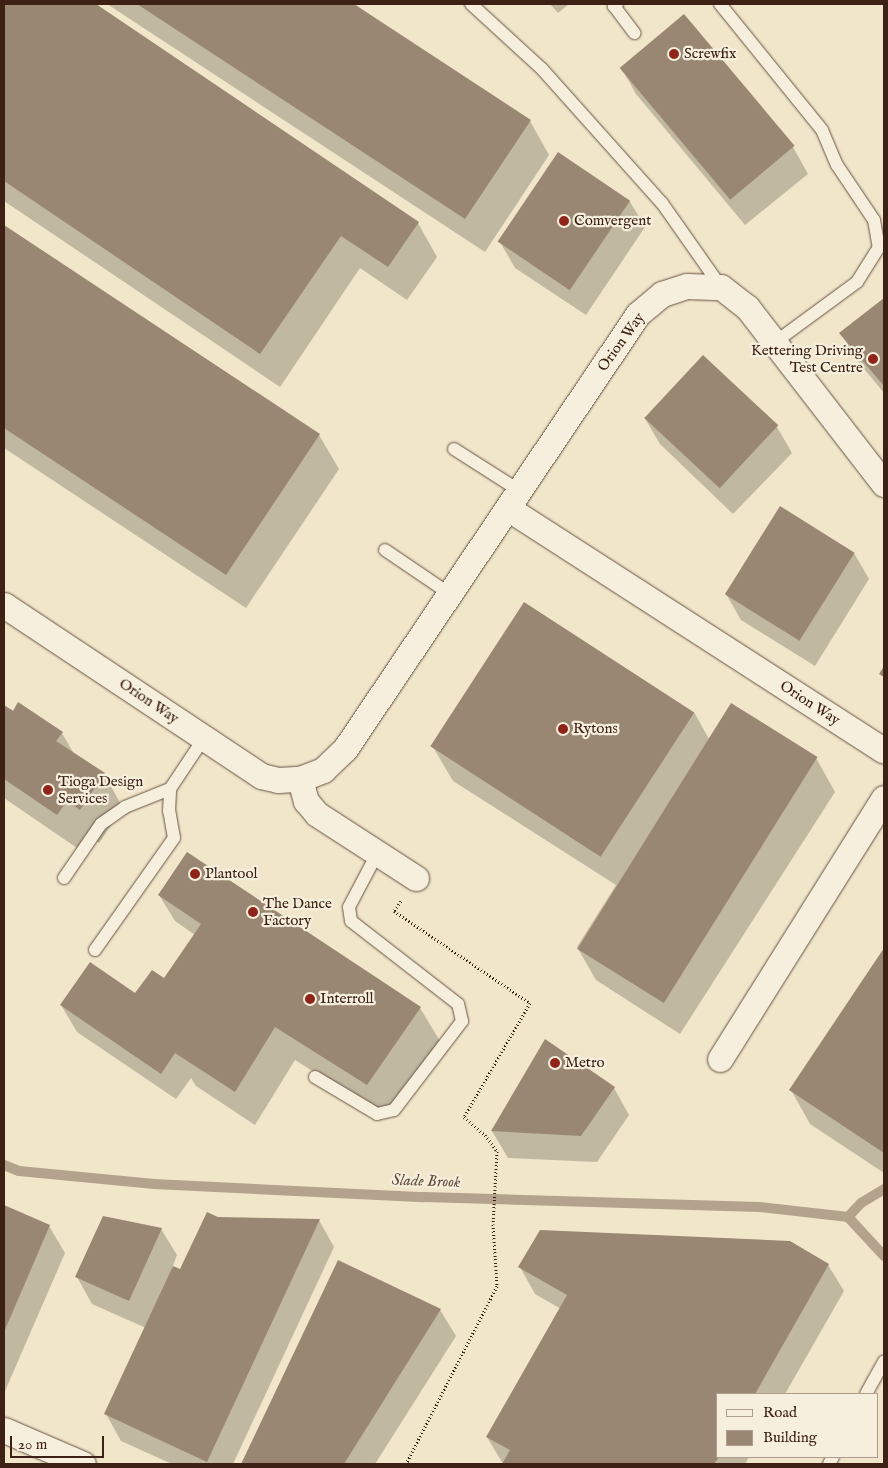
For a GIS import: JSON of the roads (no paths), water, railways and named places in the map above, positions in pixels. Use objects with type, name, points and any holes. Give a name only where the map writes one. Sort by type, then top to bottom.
[{"type":"street","name":"Orion Way","points":[[4,605],[261,776],[278,780],[300,780],[323,770],[345,749],[638,314],[662,294],[687,286],[721,287]]},
{"type":"street","points":[[721,287],[747,307],[884,484]]},
{"type":"street","name":"Orion Way","points":[[514,500],[884,750]]},
{"type":"street","points":[[300,780],[306,801],[317,814],[416,878]]},
{"type":"street","points":[[720,1059],[884,798]]},
{"type":"street","points":[[4,1430],[83,1464]]},
{"type":"lane","points":[[471,4],[542,69],[662,203],[721,287]]},
{"type":"lane","points":[[617,4],[614,6],[634,33]]},
{"type":"lane","points":[[720,4],[822,130],[837,165],[874,220],[882,247],[856,282],[774,343]]},
{"type":"lane","points":[[454,449],[514,500]]},
{"type":"lane","points":[[385,550],[450,594]]},
{"type":"lane","points":[[95,950],[174,838],[169,811],[170,789],[204,738]]},
{"type":"lane","points":[[64,878],[101,824],[125,808],[170,789]]},
{"type":"lane","points":[[315,1077],[378,1114],[394,1110],[462,1022],[458,1004],[351,921],[349,907],[378,852]]},
{"type":"lane","points":[[867,1393],[884,1362]]},
{"type":"waterway","name":"Slade Brook","points":[[4,1165],[19,1171],[154,1184],[424,1197],[759,1207],[848,1217],[861,1203],[884,1189]]},
{"type":"waterway","name":"Slade Brook","points":[[848,1217],[884,1256]]},
{"type":"place","name":"Screwfix","points":[[674,54]]},
{"type":"place","name":"Comvergent","points":[[564,221]]},
{"type":"place","name":"Kettering Driving Test Centre","points":[[873,359]]},
{"type":"place","name":"Rytons","points":[[563,729]]},
{"type":"place","name":"Tioga Design Services","points":[[48,790]]},
{"type":"place","name":"Plantool","points":[[195,874]]},
{"type":"place","name":"The Dance Factory","points":[[253,912]]},
{"type":"place","name":"Interroll","points":[[310,999]]},
{"type":"place","name":"Metro","points":[[555,1063]]}]
